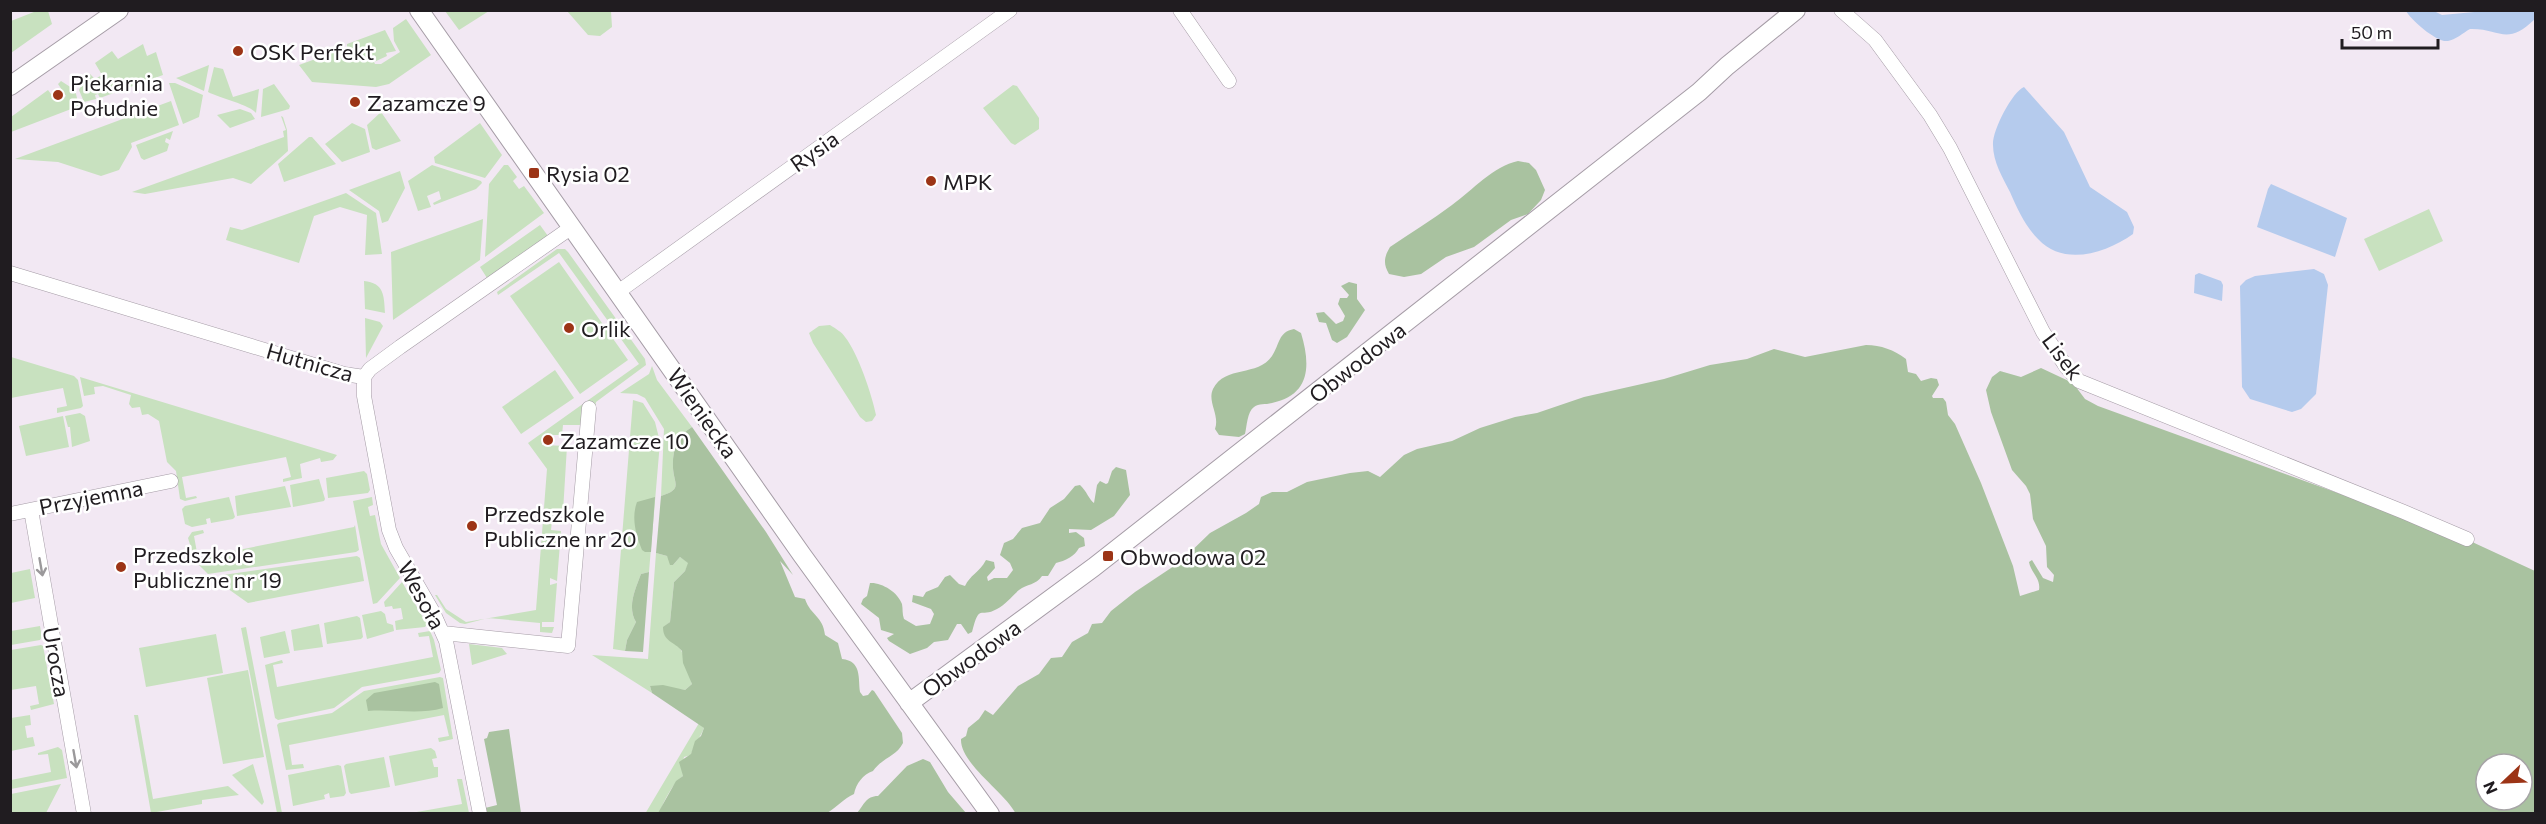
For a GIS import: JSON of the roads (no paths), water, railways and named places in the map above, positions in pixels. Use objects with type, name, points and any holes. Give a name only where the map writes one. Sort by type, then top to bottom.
[{"type":"street","points":[[10,86],[119,10]]},
{"type":"street","name":"Wieniecka","points":[[419,10],[802,555],[990,813]]},
{"type":"street","name":"Rysia","points":[[618,292],[1010,10]]},
{"type":"street","points":[[1180,10],[1229,81]]},
{"type":"street","name":"Obwodowa","points":[[909,703],[1095,567],[1569,196],[1796,10]]},
{"type":"street","name":"Lisek","points":[[1841,10],[1875,40],[1930,115],[1959,166],[2043,332],[2067,368],[2079,381],[2468,540]]},
{"type":"street","name":"Hutnicza","points":[[10,273],[344,374],[364,377],[370,369],[400,347],[572,227]]},
{"type":"street","name":"Wesoła","points":[[364,377],[364,396],[391,537],[443,633],[480,813]]},
{"type":"street","points":[[443,633],[568,646],[589,408]]},
{"type":"street","name":"Przyjemna","points":[[10,514],[171,481]]},
{"type":"street","name":"Urocza","points":[[31,510],[84,813]]},
{"type":"water","points":[[2406,11],[2434,11],[2442,15],[2485,11],[2535,11],[2535,19],[2517,32],[2510,34],[2470,29],[2456,38],[2443,41],[2431,35]]},
{"type":"water","points":[[2024,87],[2064,132],[2090,187],[2127,212],[2134,227],[2133,234],[2110,247],[2072,255],[2048,248],[2029,228],[1999,170],[1993,145],[2004,113],[2014,96]]},
{"type":"water","points":[[2271,184],[2347,218],[2335,257],[2257,227]]},
{"type":"water","points":[[2314,269],[2324,274],[2328,285],[2316,394],[2301,409],[2292,412],[2250,399],[2242,387],[2240,286],[2255,276]]},
{"type":"water","points":[[2199,273],[2221,281],[2222,301],[2194,293],[2195,275]]},
{"type":"place","name":"OSK Perfekt","points":[[238,51]]},
{"type":"place","name":"Piekarnia Południe","points":[[58,95]]},
{"type":"place","name":"Zazamcze 9","points":[[355,102]]},
{"type":"place","name":"Rysia 02","points":[[534,173]]},
{"type":"place","name":"MPK","points":[[931,181]]},
{"type":"place","name":"Orlik","points":[[569,328]]},
{"type":"place","name":"Zazamcze 10","points":[[548,440]]},
{"type":"place","name":"Przedszkole Publiczne nr 20","points":[[472,526]]},
{"type":"place","name":"Obwodowa 02","points":[[1108,556]]},
{"type":"place","name":"Przedszkole Publiczne nr 19","points":[[121,567]]}]
